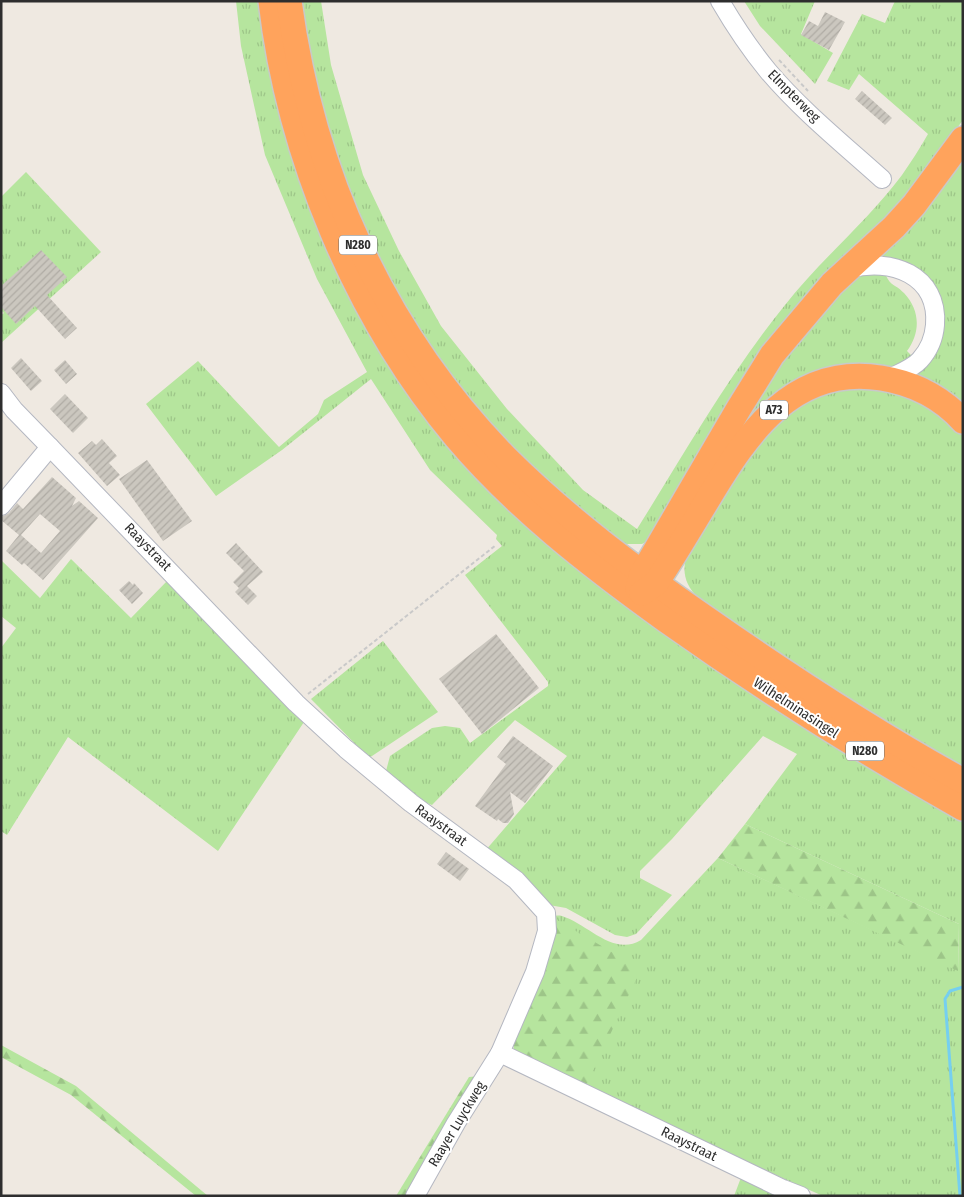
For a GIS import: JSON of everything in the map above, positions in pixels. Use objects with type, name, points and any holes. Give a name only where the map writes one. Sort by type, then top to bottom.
[{"type":"highway","name":"N280","points":[[271,1],[284,85],[306,163],[340,249],[363,295],[391,343],[414,380],[456,437],[501,485],[557,536],[636,598]]},
{"type":"highway","name":"N280","points":[[289,1],[303,83],[323,158],[356,240],[392,309],[453,397],[503,454],[558,506],[649,578]]},
{"type":"highway","name":"A73","points":[[649,578],[758,375],[786,338],[846,269],[888,232],[914,205],[963,138]]},
{"type":"highway","name":"A73","points":[[636,598],[730,461],[753,431],[773,411],[797,394],[826,382],[860,376],[888,379],[907,384],[932,396],[963,422]]},
{"type":"highway","name":"Wilhelminasingel","points":[[649,578],[821,698],[872,730],[963,781]]},
{"type":"highway","name":"Wilhelminasingel","points":[[636,598],[770,692],[963,808]]},
{"type":"street","name":"Elmpterweg","points":[[720,1],[731,21],[767,70],[795,100],[882,179]]},
{"type":"street","points":[[846,269],[875,264],[901,269],[921,284],[932,301],[935,316],[934,332],[927,351],[916,364],[888,379]]},
{"type":"street","name":"Raaystraat","points":[[1,393],[14,410],[296,703],[346,749],[411,803],[516,880],[546,913],[547,931],[535,972],[500,1053],[801,1196]]},
{"type":"street","points":[[1,506],[50,447]]},
{"type":"street","name":"Raayer Luyckweg","points":[[415,1196],[456,1123],[500,1053]]},
{"type":"path","points":[[776,57],[808,91]]},
{"type":"path","points":[[296,703],[496,545]]},
{"type":"green space","points":[[236,1],[262,1],[388,354],[963,821],[963,1196],[823,1196],[584,1090],[550,916],[560,916],[572,920],[611,942],[620,945],[631,944],[641,940],[718,858],[958,970],[959,924],[745,824],[797,754],[763,736],[672,839],[640,871],[640,878],[672,895],[636,934],[627,937],[615,935],[566,908],[549,905],[485,851],[567,756],[515,720],[432,805],[422,801],[386,771],[390,756],[432,728],[445,726],[460,728],[470,743],[548,686],[548,682],[465,575],[502,546],[496,539],[497,535],[430,470],[371,379],[282,450],[216,496],[146,404],[198,361],[279,447],[318,414],[324,400],[367,372],[317,279],[265,155],[241,46]]},
{"type":"green space","points":[[300,1],[321,1],[331,65],[363,175],[399,251],[441,326],[507,409],[583,490],[637,529],[745,358],[799,288],[888,192],[919,150],[928,134],[859,74],[849,90],[827,81],[862,14],[885,23],[895,1],[963,1],[963,120],[649,540],[642,544],[621,544],[487,428],[389,289],[322,125]]},
{"type":"green space","points":[[744,1],[815,1],[801,34],[833,53],[815,84],[760,26]]},
{"type":"green space","points":[[963,148],[963,415],[906,378],[921,367],[932,289],[867,260]]},
{"type":"green space","points":[[26,172],[101,252],[1,343],[1,315],[4,313],[1,310],[1,197]]},
{"type":"green space","points":[[884,271],[891,283],[904,293],[916,314],[915,336],[907,351],[914,358],[902,367],[839,374],[706,479],[762,383],[852,277]]},
{"type":"green space","points":[[871,386],[925,402],[963,436],[963,772],[883,728],[698,598],[690,589],[686,579],[684,569],[686,556],[747,454],[791,409],[831,391]]},
{"type":"green space","points":[[71,559],[131,618],[167,581],[306,719],[218,851],[68,737],[7,835],[1,831],[1,648],[16,628],[1,616],[1,560],[40,598]]},
{"type":"green space","points":[[383,641],[438,712],[369,758],[311,699]]},
{"type":"green space","points":[[745,824],[959,924],[958,971],[718,858]]},
{"type":"green space","points":[[550,916],[641,969],[584,1090],[522,1059],[514,1050],[512,1036]]},
{"type":"green space","points":[[1,1045],[76,1086],[208,1196],[196,1196],[71,1095],[1,1057]]},
{"type":"green space","points":[[480,1076],[408,1196],[396,1196],[469,1077]]},
{"type":"green space","points":[[742,1175],[775,1191],[773,1196],[734,1196]]},
{"type":"building","points":[[825,12],[845,22],[829,50],[801,35],[809,21],[818,26]]},
{"type":"building","points":[[862,91],[892,118],[885,125],[855,99]]},
{"type":"building","points":[[41,250],[67,277],[47,295],[77,328],[65,339],[35,306],[16,324],[1,307],[1,286]]},
{"type":"building","points":[[21,358],[42,381],[31,391],[11,368]]},
{"type":"building","points":[[65,360],[77,374],[66,384],[54,370]]},
{"type":"building","points":[[65,394],[88,418],[73,433],[50,409]]},
{"type":"building","points":[[102,439],[117,456],[109,463],[120,475],[107,486],[78,453],[92,441],[96,445]]},
{"type":"building","points":[[147,460],[192,521],[163,541],[119,479]]},
{"type":"building","points":[[52,477],[76,498],[72,506],[79,501],[98,518],[43,580],[24,563],[22,565],[6,551],[19,535],[1,520],[1,517],[9,513],[17,503],[23,509]],"holes":[[[40,514],[60,531],[41,553],[21,535]]]},
{"type":"building","points":[[236,543],[263,572],[247,586],[257,596],[248,605],[235,592],[239,588],[233,582],[244,571],[226,553]]},
{"type":"building","points":[[129,581],[133,585],[134,583],[143,593],[132,604],[119,590]]},
{"type":"building","points":[[496,634],[539,688],[482,734],[439,679]]},
{"type":"building","points":[[513,736],[553,766],[525,803],[510,792],[514,814],[508,823],[503,823],[475,806],[506,764],[497,757]]},
{"type":"building","points":[[446,852],[469,869],[460,881],[437,864]]},
{"type":"waterway","points":[[960,1196],[945,999],[950,991],[963,987]]}]
